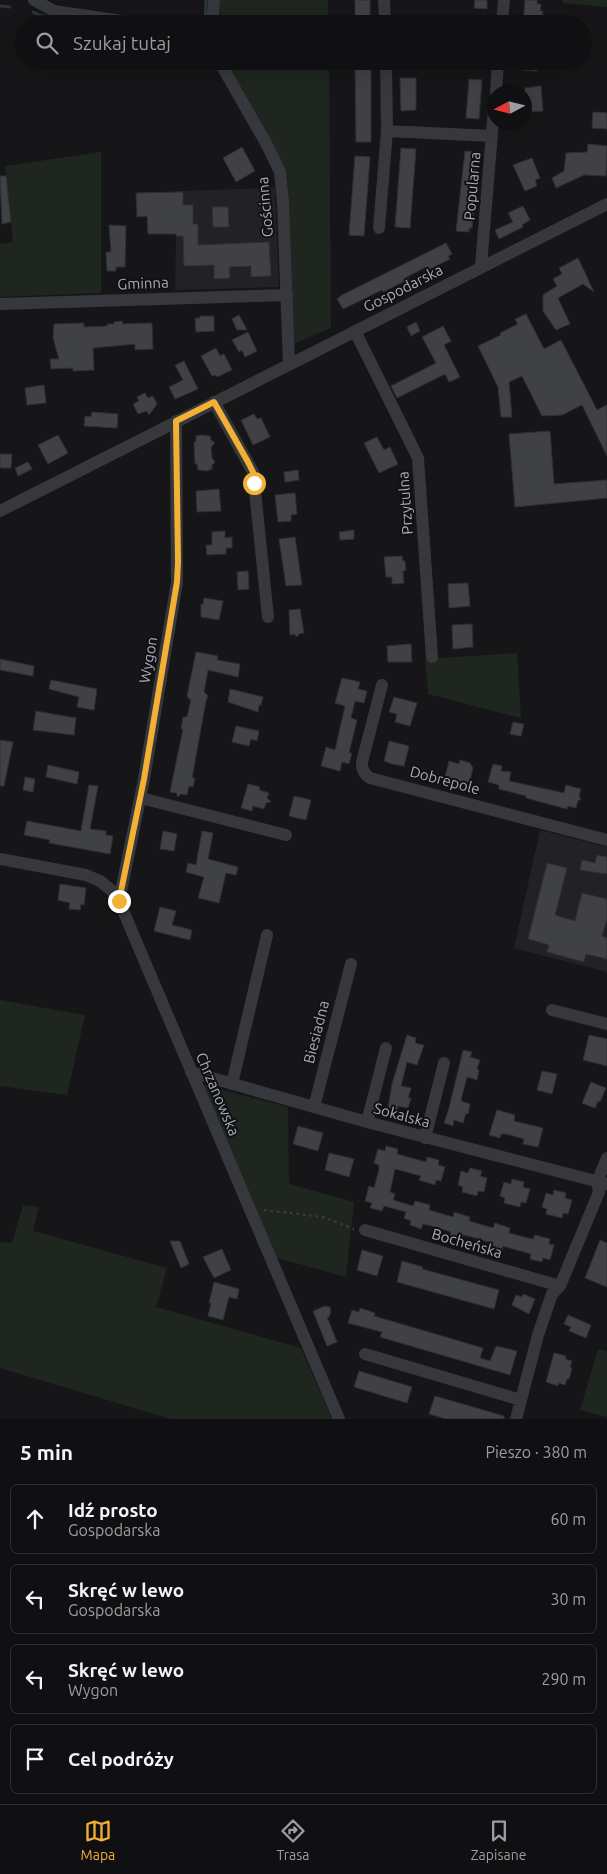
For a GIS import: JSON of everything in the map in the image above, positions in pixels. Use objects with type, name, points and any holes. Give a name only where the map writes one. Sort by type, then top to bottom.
[{"type":"street","points":[[34,0],[54,11],[81,15]]},
{"type":"street","points":[[213,15],[214,0]]},
{"type":"street","points":[[384,0],[385,15]]},
{"type":"street","points":[[503,15],[504,0]]},
{"type":"street","name":"Gościnna","points":[[224,70],[267,145],[280,172],[283,202],[289,365]]},
{"type":"street","points":[[379,228],[387,131],[386,70]]},
{"type":"street","points":[[496,85],[497,70]]},
{"type":"street","name":"Popularna","points":[[481,266],[492,130]]},
{"type":"street","points":[[387,131],[492,136]]},
{"type":"street","name":"Gospodarska","points":[[0,511],[481,266],[607,204]]},
{"type":"street","name":"Gminna","points":[[0,304],[287,295]]},
{"type":"street","name":"Przytulna","points":[[355,331],[418,458],[432,657]]},
{"type":"street","points":[[214,402],[253,472],[268,616]]},
{"type":"street","name":"Wygon","points":[[119,901],[141,798],[177,582],[176,421]]},
{"type":"street","name":"Dobrepole","points":[[382,685],[362,762],[366,775],[370,778],[607,840]]},
{"type":"street","points":[[141,798],[286,835]]},
{"type":"street","name":"Chrzanowska","points":[[0,858],[86,875],[100,881],[111,890],[119,901],[339,1419]]},
{"type":"street","points":[[232,1084],[267,935]]},
{"type":"street","name":"Biesiadna","points":[[314,1107],[350,964]]},
{"type":"street","points":[[552,1010],[607,1024]]},
{"type":"street","points":[[367,1122],[386,1048]]},
{"type":"street","points":[[425,1138],[444,1063]]},
{"type":"street","name":"Sokalska","points":[[191,1072],[425,1138],[602,1183]]},
{"type":"street","points":[[516,1419],[538,1336],[552,1294],[560,1286],[599,1192],[607,1158]]},
{"type":"street","name":"Bocheńska","points":[[365,1230],[560,1286]]},
{"type":"street","points":[[365,1354],[521,1400]]},
{"type":"path","points":[[249,1208],[323,1217],[351,1228],[365,1230]]},
{"type":"shaded area","points":[[218,0],[328,0],[328,15],[217,15]]},
{"type":"shaded area","points":[[563,0],[607,0],[607,7],[563,3]]},
{"type":"shaded area","points":[[230,70],[329,70],[331,328],[293,344],[287,177]]},
{"type":"shaded area","points":[[101,152],[101,293],[0,297],[0,244],[13,242],[5,166]]},
{"type":"shaded area","points":[[275,188],[279,287],[175,290],[177,191]]},
{"type":"shaded area","points":[[517,653],[521,718],[428,694],[425,659]]},
{"type":"shaded area","points":[[540,830],[607,847],[607,972],[514,948]]},
{"type":"shaded area","points":[[0,1000],[85,1015],[67,1095],[0,1086]]},
{"type":"shaded area","points":[[200,1084],[288,1107],[289,1184],[354,1202],[346,1277],[274,1257]]},
{"type":"shaded area","points":[[23,1205],[39,1207],[33,1231],[167,1268],[156,1307],[301,1348],[332,1419],[171,1419],[0,1368],[0,1242],[12,1243]]},
{"type":"shaded area","points":[[598,1349],[607,1351],[607,1417],[580,1410]]},
{"type":"building","points":[[355,0],[370,0],[370,15],[355,15]]},
{"type":"building","points":[[475,0],[487,0],[487,9],[474,8]]},
{"type":"building","points":[[525,0],[537,0],[537,4],[541,4],[540,11],[543,11],[543,15],[524,15]]},
{"type":"building","points":[[355,70],[371,70],[371,142],[356,142]]},
{"type":"building","points":[[400,78],[416,78],[416,110],[401,111]]},
{"type":"building","points":[[469,79],[482,80],[479,119],[466,118]]},
{"type":"building","points":[[541,86],[543,111],[532,112],[532,87]]},
{"type":"building","points":[[593,112],[607,113],[607,129],[592,128]]},
{"type":"building","points":[[588,144],[607,146],[606,176],[584,175],[556,188],[552,178],[564,171],[566,153],[587,152]]},
{"type":"building","points":[[242,147],[255,171],[236,182],[223,158]]},
{"type":"building","points":[[401,148],[416,149],[410,228],[395,227]]},
{"type":"building","points":[[465,151],[477,152],[476,179],[474,184],[472,183],[471,203],[474,203],[472,228],[469,228],[469,232],[456,231]]},
{"type":"building","points":[[355,156],[370,157],[364,236],[349,235]]},
{"type":"building","points":[[532,158],[540,178],[535,180],[537,186],[525,191],[513,165]]},
{"type":"building","points":[[0,176],[6,176],[11,222],[2,224]]},
{"type":"building","points":[[183,192],[183,205],[193,205],[193,224],[198,224],[198,245],[269,242],[271,276],[251,277],[251,266],[229,267],[230,278],[214,279],[214,265],[184,266],[183,236],[176,236],[176,234],[148,234],[147,216],[137,217],[136,193]]},
{"type":"building","points":[[523,206],[530,220],[522,225],[523,227],[499,239],[495,230],[513,222],[508,213]]},
{"type":"building","points":[[212,207],[228,207],[229,227],[213,227]]},
{"type":"building","points":[[109,225],[126,226],[125,267],[116,267],[116,271],[107,271],[106,252],[111,252]]},
{"type":"building","points":[[446,243],[452,254],[448,256],[450,259],[428,270],[426,267],[407,277],[409,279],[343,309],[337,299],[342,295]]},
{"type":"building","points":[[578,258],[594,292],[583,284],[558,298],[570,324],[556,330],[543,311],[543,295],[557,286],[553,279],[562,274],[559,268]]},
{"type":"building","points":[[526,314],[544,349],[561,340],[597,410],[607,405],[607,456],[582,405],[562,415],[542,416],[522,376],[509,382],[512,417],[501,417],[498,387],[478,346],[518,324],[515,319]]},
{"type":"building","points":[[239,315],[247,330],[237,330],[232,319]]},
{"type":"building","points":[[200,316],[214,316],[214,331],[196,332],[195,318],[200,318]]},
{"type":"building","points":[[122,321],[123,324],[152,323],[153,349],[135,350],[135,344],[93,348],[94,370],[73,371],[73,368],[51,369],[50,359],[59,359],[53,338],[54,324],[84,323],[84,327],[108,326],[107,324]]},
{"type":"building","points":[[416,322],[420,331],[411,336],[407,327]]},
{"type":"building","points":[[443,326],[451,341],[444,345],[460,377],[449,382],[445,374],[397,398],[391,386],[436,363],[422,337]]},
{"type":"building","points":[[248,332],[257,351],[245,357],[242,350],[239,352],[232,340]]},
{"type":"building","points":[[216,348],[220,356],[224,354],[232,370],[217,377],[215,375],[212,376],[201,356]]},
{"type":"building","points":[[184,361],[198,389],[175,399],[169,387],[183,380],[175,365]]},
{"type":"building","points":[[44,385],[46,403],[27,405],[25,388]]},
{"type":"building","points":[[145,393],[148,398],[153,396],[157,404],[149,415],[147,411],[138,414],[133,404],[139,401],[137,397]]},
{"type":"building","points":[[92,412],[118,414],[117,428],[84,426],[85,416],[91,417]]},
{"type":"building","points":[[254,414],[257,419],[261,418],[270,437],[253,445],[241,420]]},
{"type":"building","points":[[550,431],[554,484],[607,480],[607,498],[515,507],[509,434]]},
{"type":"building","points":[[58,435],[68,453],[48,464],[38,445]]},
{"type":"building","points":[[196,436],[210,436],[211,440],[215,443],[211,447],[212,458],[215,462],[212,465],[212,469],[207,471],[198,470],[197,464],[195,464],[194,442],[196,442]]},
{"type":"building","points":[[377,437],[384,450],[390,447],[398,464],[379,473],[364,443]]},
{"type":"building","points":[[0,454],[12,454],[11,468],[0,468]]},
{"type":"building","points":[[28,462],[32,469],[18,476],[15,468]]},
{"type":"building","points":[[298,470],[299,480],[285,482],[284,472]]},
{"type":"building","points":[[219,489],[221,511],[197,512],[196,491]]},
{"type":"building","points":[[295,493],[297,514],[291,515],[291,521],[278,522],[275,495]]},
{"type":"building","points":[[354,530],[354,539],[340,540],[339,532]]},
{"type":"building","points":[[225,531],[225,538],[232,537],[232,548],[226,548],[226,554],[207,555],[206,545],[212,545],[212,532]]},
{"type":"building","points":[[295,537],[302,585],[286,586],[279,539]]},
{"type":"building","points":[[402,556],[403,561],[405,561],[406,570],[403,571],[404,583],[392,584],[392,577],[386,577],[384,557]]},
{"type":"building","points":[[248,571],[249,589],[238,590],[237,572]]},
{"type":"building","points":[[468,583],[470,606],[449,608],[448,584]]},
{"type":"building","points":[[204,598],[223,601],[219,620],[201,617],[201,604],[203,604]]},
{"type":"building","points":[[300,609],[304,633],[299,634],[297,637],[294,634],[290,635],[289,610]]},
{"type":"building","points":[[472,624],[473,647],[453,649],[452,625]]},
{"type":"building","points":[[411,644],[412,662],[388,662],[387,646]]},
{"type":"building","points":[[196,652],[218,656],[217,660],[240,664],[238,677],[208,670],[204,692],[208,696],[192,778],[195,778],[193,787],[189,786],[187,795],[181,794],[178,797],[176,793],[170,792],[183,729],[181,729],[183,717],[187,717],[191,699],[188,699],[187,696]]},
{"type":"building","points":[[0,659],[34,666],[33,676],[0,670]]},
{"type":"building","points":[[342,678],[360,682],[358,689],[367,691],[364,703],[355,701],[351,718],[357,720],[349,753],[352,753],[349,764],[342,762],[340,771],[321,766],[326,747],[335,750],[345,706],[335,703]]},
{"type":"building","points":[[51,680],[97,689],[94,710],[77,707],[79,697],[49,689]]},
{"type":"building","points":[[230,689],[263,697],[258,712],[228,702]]},
{"type":"building","points":[[394,697],[417,703],[410,726],[395,722],[397,714],[389,712]]},
{"type":"building","points":[[36,711],[76,718],[74,735],[33,730]]},
{"type":"building","points":[[513,722],[524,724],[521,736],[510,734]]},
{"type":"building","points":[[236,726],[259,731],[257,741],[251,739],[249,746],[232,742]]},
{"type":"building","points":[[0,740],[13,742],[4,786],[0,786]]},
{"type":"building","points":[[389,741],[409,746],[404,766],[384,761]]},
{"type":"building","points":[[460,760],[470,763],[473,768],[469,784],[445,777],[449,761],[459,764]]},
{"type":"building","points":[[493,764],[502,766],[501,771],[511,772],[509,781],[564,793],[566,785],[581,789],[579,796],[581,799],[578,801],[576,808],[568,806],[567,809],[499,789],[499,785],[488,782]]},
{"type":"building","points":[[48,765],[79,772],[77,784],[46,777]]},
{"type":"building","points":[[25,777],[35,779],[33,792],[23,790]]},
{"type":"building","points":[[248,784],[260,787],[259,790],[269,793],[267,798],[271,802],[266,803],[264,809],[253,806],[252,811],[241,808]]},
{"type":"building","points":[[89,785],[98,786],[90,829],[106,831],[106,835],[113,836],[110,854],[49,843],[50,840],[24,835],[27,821],[81,831]]},
{"type":"building","points":[[294,796],[311,800],[306,820],[289,816]]},
{"type":"building","points":[[163,831],[177,834],[174,851],[160,849]]},
{"type":"building","points":[[202,831],[213,833],[208,859],[238,867],[236,875],[226,873],[219,903],[198,898],[204,877],[186,872],[188,863],[196,865]]},
{"type":"building","points":[[597,855],[607,857],[607,874],[580,870],[582,860],[595,863]]},
{"type":"building","points":[[547,863],[567,868],[555,915],[575,921],[582,893],[607,899],[607,919],[602,936],[607,938],[607,959],[586,954],[584,962],[547,952],[549,945],[528,939]]},
{"type":"building","points":[[60,884],[86,888],[84,905],[81,904],[80,910],[69,909],[70,903],[58,900]]},
{"type":"building","points":[[160,907],[176,911],[172,925],[192,930],[190,940],[154,931]]},
{"type":"building","points":[[407,1035],[416,1038],[415,1043],[424,1045],[417,1065],[407,1062],[401,1086],[411,1088],[408,1098],[411,1098],[408,1108],[398,1106],[397,1111],[388,1109],[392,1084]]},
{"type":"building","points":[[589,1035],[607,1039],[607,1066],[583,1060]]},
{"type":"building","points":[[463,1050],[472,1052],[470,1057],[480,1060],[477,1069],[479,1070],[477,1080],[467,1077],[462,1096],[461,1101],[470,1104],[468,1114],[466,1113],[463,1123],[454,1120],[453,1126],[444,1123]]},
{"type":"building","points":[[542,1071],[557,1074],[552,1094],[537,1090]]},
{"type":"building","points":[[591,1082],[606,1088],[595,1108],[582,1103]]},
{"type":"building","points":[[497,1110],[515,1115],[514,1121],[543,1128],[538,1147],[523,1144],[524,1139],[506,1134],[501,1134],[500,1138],[489,1135]]},
{"type":"building","points":[[298,1126],[323,1133],[318,1151],[293,1144]]},
{"type":"building","points":[[386,1146],[398,1149],[397,1154],[426,1162],[427,1157],[439,1160],[438,1165],[445,1167],[441,1181],[436,1180],[435,1185],[419,1180],[421,1176],[395,1169],[390,1192],[395,1194],[393,1200],[413,1206],[415,1201],[430,1205],[429,1210],[453,1217],[454,1212],[470,1217],[469,1221],[493,1228],[495,1223],[510,1228],[509,1233],[533,1239],[535,1235],[550,1239],[549,1244],[554,1245],[550,1260],[543,1258],[542,1262],[530,1259],[531,1254],[503,1246],[502,1251],[490,1248],[491,1243],[463,1235],[461,1240],[450,1237],[451,1232],[436,1227],[423,1224],[421,1229],[410,1225],[411,1221],[404,1218],[406,1212],[384,1206],[382,1211],[370,1208],[372,1203],[365,1201],[369,1186],[374,1188],[379,1170],[379,1165],[374,1163],[378,1149],[385,1151]]},
{"type":"building","points":[[329,1153],[354,1159],[349,1177],[325,1170]]},
{"type":"building","points":[[470,1168],[482,1171],[480,1176],[487,1178],[484,1192],[478,1191],[477,1196],[462,1192],[463,1187],[458,1185],[461,1171],[468,1173]]},
{"type":"building","points":[[512,1179],[524,1182],[523,1187],[530,1189],[526,1203],[521,1202],[520,1207],[504,1203],[505,1198],[500,1196],[504,1182],[511,1184]]},
{"type":"building","points":[[554,1190],[566,1193],[565,1198],[572,1200],[568,1214],[563,1213],[562,1218],[546,1214],[547,1209],[542,1207],[546,1193],[553,1195]]},
{"type":"building","points":[[600,1240],[607,1243],[607,1287],[585,1278]]},
{"type":"building","points":[[170,1241],[180,1241],[189,1264],[181,1268]]},
{"type":"building","points":[[222,1249],[231,1270],[214,1278],[203,1257]]},
{"type":"building","points":[[362,1250],[383,1256],[377,1276],[357,1270]]},
{"type":"building","points":[[402,1261],[423,1267],[422,1269],[499,1290],[494,1309],[397,1282]]},
{"type":"building","points":[[214,1282],[239,1289],[237,1299],[229,1297],[223,1320],[208,1316]]},
{"type":"building","points":[[523,1294],[535,1299],[529,1314],[512,1305],[516,1295],[522,1297]]},
{"type":"building","points":[[325,1306],[330,1307],[331,1312],[329,1317],[327,1317],[337,1342],[327,1346],[313,1311]]},
{"type":"building","points":[[360,1308],[375,1313],[374,1316],[483,1348],[480,1358],[490,1361],[496,1346],[517,1351],[510,1375],[380,1337],[382,1332],[348,1323],[352,1310],[359,1312]]},
{"type":"building","points":[[568,1315],[591,1325],[586,1338],[569,1331],[571,1327],[564,1324]]},
{"type":"building","points":[[554,1353],[566,1356],[565,1359],[572,1361],[569,1379],[567,1379],[565,1385],[558,1383],[558,1386],[546,1382]]},
{"type":"building","points":[[359,1371],[412,1387],[407,1403],[354,1387]]},
{"type":"building","points":[[435,1396],[504,1416],[504,1419],[446,1419],[429,1414]]},
{"type":"waterway","points":[[205,15],[206,0]]},
{"type":"waterway","points":[[0,6],[10,7]]},
{"type":"waterway","points":[[33,12],[39,15]]},
{"type":"route","points":[[119,901],[144,779],[177,582],[176,421],[214,402],[253,472],[254,483]]}]
